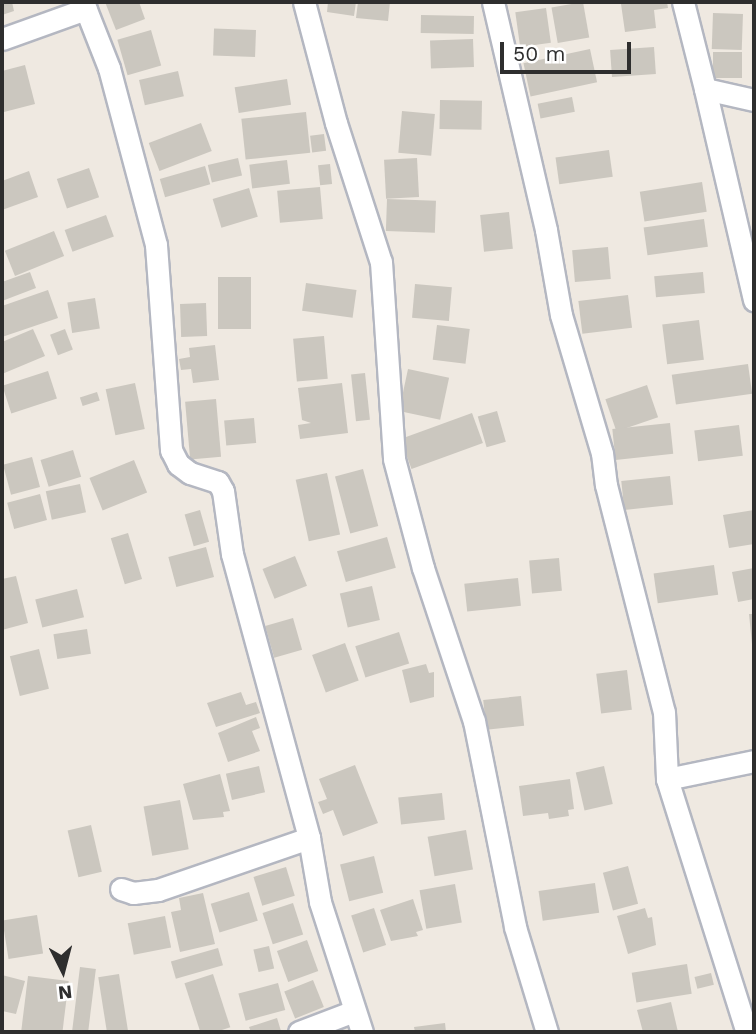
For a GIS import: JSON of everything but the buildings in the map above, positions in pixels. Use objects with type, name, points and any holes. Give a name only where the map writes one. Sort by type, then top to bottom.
[{"type":"street","points":[[304,2],[336,123],[381,262],[394,459],[423,568],[474,721],[515,927],[547,1032]]},
{"type":"street","points":[[492,2],[547,230],[561,315],[602,453],[606,485],[664,712],[667,779],[747,1032]]},
{"type":"street","points":[[683,2],[754,300]]},
{"type":"street","points":[[2,39],[85,6],[109,68],[156,245],[171,450],[178,464],[218,482],[223,491],[232,554],[309,838],[320,902],[362,1032]]},
{"type":"street","points":[[705,89],[754,100]]},
{"type":"street","points":[[667,779],[754,761]]},
{"type":"street","points":[[121,889],[133,893],[158,890],[309,838]]},
{"type":"street","points":[[299,1032],[354,1011]]}]
